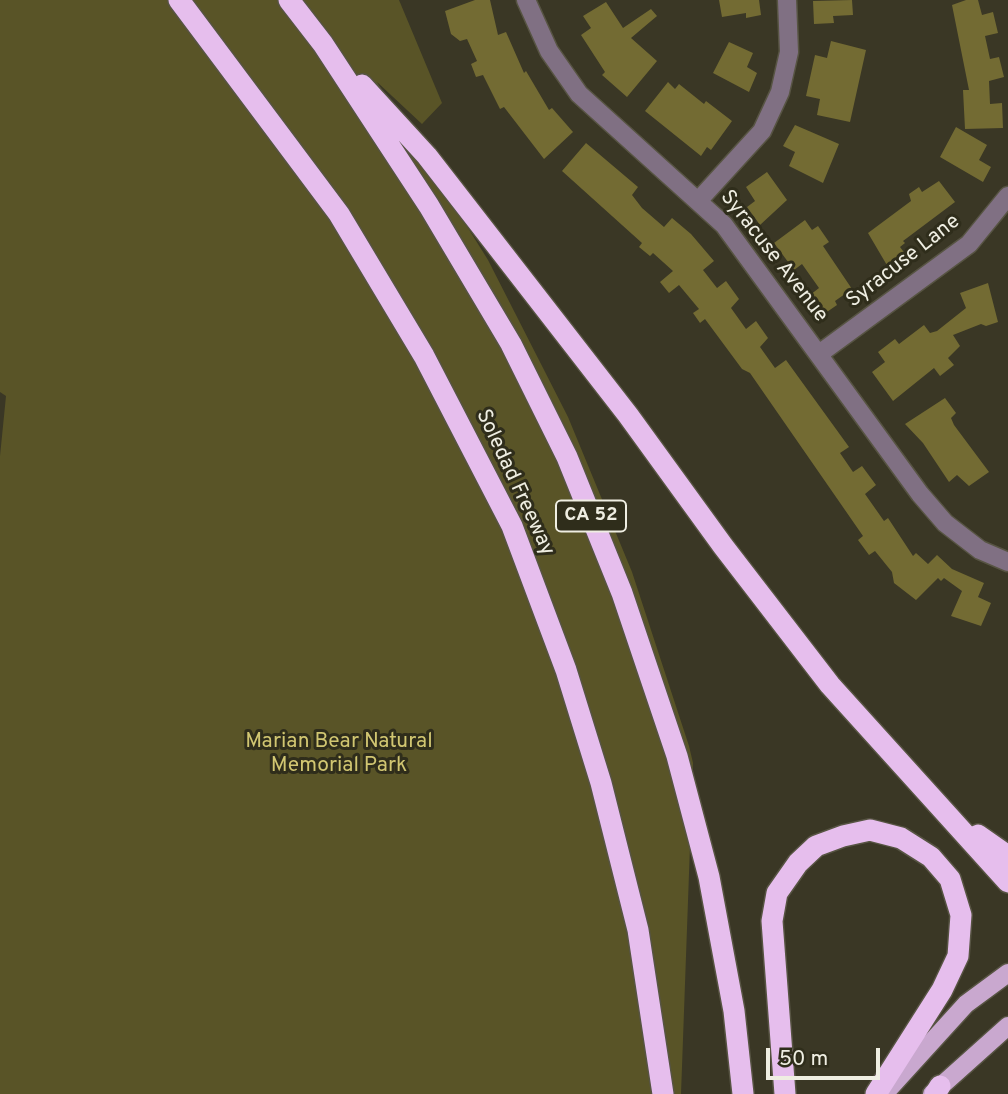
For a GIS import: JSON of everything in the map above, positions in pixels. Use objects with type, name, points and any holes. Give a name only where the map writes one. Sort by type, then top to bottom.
[{"type":"highway","name":"CA 52","points":[[289,0],[323,44],[429,206],[511,344],[567,457],[622,593],[677,756],[709,877],[734,1011],[743,1094]]},
{"type":"highway","name":"Soledad Freeway","points":[[185,8],[339,214],[425,356],[512,526],[566,670],[601,783],[638,930],[663,1094]]},
{"type":"highway","points":[[323,44],[427,156],[628,415],[723,546],[830,685],[1008,882]]},
{"type":"highway","points":[[948,813],[1008,856]]},
{"type":"highway","points":[[785,1094],[772,921],[776,893],[798,863],[816,846],[870,830],[901,838],[931,857],[950,879],[961,915],[958,956],[943,990],[876,1094]]},
{"type":"main road","points":[[884,1094],[966,1004],[1008,973]]},
{"type":"main road","points":[[936,1091],[1008,1026]]},
{"type":"street","name":"Syracuse Avenue","points":[[526,0],[549,51],[579,94],[724,225],[920,494],[946,523],[980,550],[1008,562]]},
{"type":"street","points":[[699,200],[762,131],[780,92],[789,52],[787,0]]},
{"type":"street","name":"Syracuse Lane","points":[[819,354],[969,244],[1008,196]]},
{"type":"green space","name":"Marian Bear Natural Memorial Park","points":[[0,0],[399,0],[442,103],[422,124],[377,82],[488,260],[568,417],[632,572],[689,746],[693,763],[681,1094],[0,1094],[0,456],[6,396],[0,392]]},
{"type":"building","points":[[475,0],[490,0],[498,35],[506,32],[524,73],[526,71],[549,110],[552,108],[573,132],[544,159],[504,107],[500,109],[483,75],[476,77],[471,64],[477,61],[467,39],[460,41],[451,34],[445,11]]},
{"type":"building","points":[[719,0],[759,0],[761,15],[746,18],[746,13],[722,17]]},
{"type":"building","points":[[852,0],[853,15],[833,16],[834,23],[814,24],[813,1]]},
{"type":"building","points":[[966,0],[978,0],[982,15],[993,12],[998,33],[985,36],[990,59],[999,57],[1004,77],[989,81],[990,104],[1002,103],[1003,128],[965,129],[963,90],[969,90],[952,5]]},
{"type":"building","points":[[606,2],[623,28],[651,9],[657,16],[631,38],[657,61],[627,97],[602,75],[605,72],[581,35],[591,28],[583,16]]},
{"type":"building","points":[[831,41],[866,50],[850,122],[817,115],[820,99],[806,96],[815,55],[827,58]]},
{"type":"building","points":[[729,42],[753,53],[747,67],[757,73],[749,92],[713,73]]},
{"type":"building","points":[[668,82],[675,89],[679,84],[732,121],[711,150],[707,147],[701,156],[645,111]]},
{"type":"building","points":[[795,125],[839,144],[823,183],[789,166],[795,152],[783,146]]},
{"type":"building","points":[[956,127],[987,145],[979,160],[991,167],[983,182],[940,157]]},
{"type":"building","points":[[586,143],[638,187],[632,195],[642,208],[664,227],[672,218],[691,234],[714,261],[703,270],[717,288],[726,281],[739,299],[731,308],[746,329],[756,321],[768,338],[760,347],[775,368],[786,360],[849,447],[840,453],[853,472],[862,466],[876,485],[865,494],[884,521],[888,518],[913,556],[916,553],[928,564],[937,555],[952,569],[984,583],[978,597],[991,603],[981,626],[951,616],[962,591],[944,578],[941,581],[938,578],[916,600],[894,583],[892,572],[875,551],[869,555],[858,540],[863,536],[750,373],[742,369],[705,319],[700,323],[693,313],[699,309],[679,285],[669,293],[660,282],[673,271],[653,253],[650,256],[639,247],[642,243],[562,171]]},
{"type":"building","points":[[767,172],[787,200],[760,225],[747,207],[755,201],[746,187]]},
{"type":"building","points":[[939,181],[955,202],[903,241],[905,243],[900,247],[906,255],[888,267],[868,233],[911,201],[909,194],[919,187],[922,192]]},
{"type":"building","points":[[805,220],[812,230],[818,226],[829,242],[823,246],[852,289],[835,301],[837,305],[824,314],[810,295],[819,288],[802,264],[794,270],[774,243]]},
{"type":"building","points":[[988,283],[998,322],[986,326],[981,324],[953,335],[960,346],[948,358],[954,365],[940,376],[934,368],[893,401],[872,372],[885,362],[878,352],[895,339],[899,344],[924,325],[930,333],[937,331],[966,308],[960,293]]},
{"type":"building","points":[[945,398],[956,413],[951,418],[954,425],[989,472],[969,486],[957,475],[949,482],[923,443],[905,424]]}]
